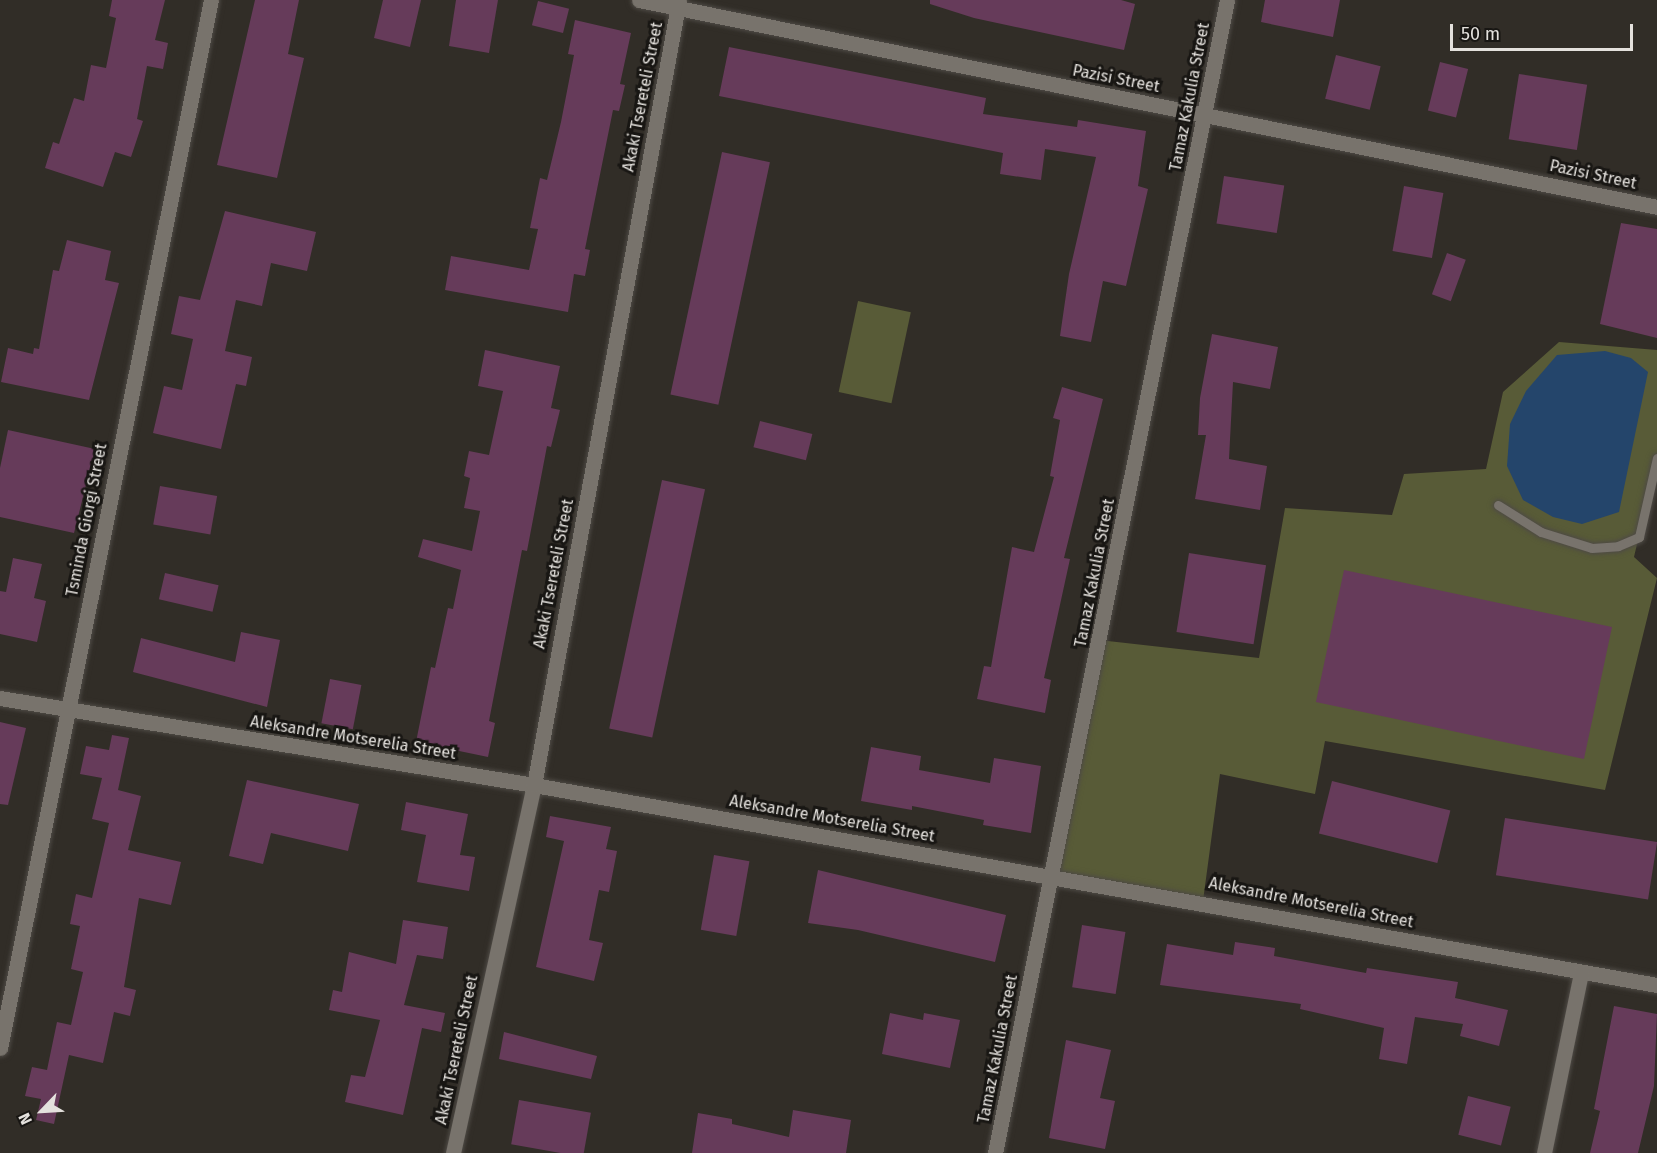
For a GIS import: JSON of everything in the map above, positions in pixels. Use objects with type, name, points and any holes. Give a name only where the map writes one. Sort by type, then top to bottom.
[{"type":"street","name":"Tsminda Giorgi Street","points":[[0,1048],[211,0]]},
{"type":"street","name":"Pazisi Street","points":[[639,0],[678,4],[1657,207]]},
{"type":"street","name":"Tamaz Kakulia Street","points":[[995,1153],[1206,115],[1227,0]]},
{"type":"street","name":"Akaki Tsereteli Street","points":[[453,1153],[534,785],[678,4]]},
{"type":"street","name":"Aleksandre Motserelia Street","points":[[0,698],[534,785],[1052,875],[1657,985]]},
{"type":"street","points":[[1545,1153],[1581,972]]},
{"type":"lane","points":[[1498,505],[1541,532],[1592,548],[1618,546],[1639,537],[1657,458]]},
{"type":"green space","points":[[858,301],[911,312],[891,403],[839,392]]},
{"type":"green space","points":[[1559,342],[1657,350],[1657,458],[1634,557],[1657,578],[1605,790],[1325,741],[1315,794],[1220,774],[1203,901],[1051,875],[1099,640],[1259,658],[1285,508],[1392,515],[1404,474],[1486,469],[1503,392]]},
{"type":"water","points":[[1605,351],[1631,358],[1648,372],[1619,512],[1582,524],[1553,517],[1523,500],[1507,466],[1510,424],[1526,391],[1557,355]]},
{"type":"building","points":[[112,0],[165,0],[155,40],[168,43],[163,69],[147,66],[137,119],[143,121],[131,157],[115,152],[103,187],[45,168],[53,142],[59,144],[74,98],[84,101],[91,65],[106,68],[116,18],[109,16]]},
{"type":"building","points":[[255,0],[299,0],[288,54],[304,58],[277,178],[217,165]]},
{"type":"building","points":[[383,0],[421,0],[410,47],[374,38]]},
{"type":"building","points":[[456,0],[498,0],[489,53],[449,46]]},
{"type":"building","points":[[930,0],[1121,0],[1135,4],[1124,50],[974,18],[930,4]]},
{"type":"building","points":[[1265,0],[1340,0],[1333,37],[1261,22]]},
{"type":"building","points":[[538,1],[569,9],[563,33],[532,25]]},
{"type":"building","points":[[575,20],[631,33],[620,84],[625,85],[619,111],[613,110],[585,249],[590,250],[585,276],[574,274],[568,312],[445,290],[451,256],[529,270],[538,229],[530,228],[540,178],[547,180],[561,122],[574,55],[568,54]]},
{"type":"building","points":[[729,47],[986,98],[983,114],[1077,127],[1078,120],[1146,131],[1138,186],[1148,189],[1126,286],[1103,281],[1091,342],[1060,336],[1069,274],[1096,157],[1045,149],[1041,180],[1000,174],[1003,153],[719,96]]},
{"type":"building","points":[[1336,55],[1381,66],[1370,110],[1325,99]]},
{"type":"building","points":[[1440,62],[1468,69],[1456,118],[1428,111]]},
{"type":"building","points":[[1519,74],[1587,85],[1577,150],[1509,139]]},
{"type":"building","points":[[722,152],[770,162],[718,405],[670,395]]},
{"type":"building","points":[[1224,176],[1284,186],[1277,233],[1216,223]]},
{"type":"building","points":[[1404,186],[1443,193],[1432,258],[1393,251]]},
{"type":"building","points":[[225,211],[316,232],[307,271],[271,263],[262,306],[236,300],[225,351],[252,357],[246,386],[236,384],[221,449],[153,433],[164,386],[182,390],[193,339],[171,334],[179,296],[200,300]]},
{"type":"building","points":[[1621,223],[1657,229],[1657,338],[1600,324]]},
{"type":"building","points":[[67,240],[111,251],[105,280],[119,283],[89,400],[1,382],[8,348],[33,354],[34,348],[39,349],[53,270],[59,271]]},
{"type":"building","points":[[1447,253],[1466,260],[1451,301],[1432,294]]},
{"type":"building","points":[[1212,334],[1278,347],[1270,389],[1233,382],[1229,459],[1267,466],[1260,510],[1195,499],[1206,435],[1198,435],[1200,398]]},
{"type":"building","points":[[485,350],[560,366],[551,408],[560,410],[551,447],[547,446],[527,551],[522,550],[489,721],[495,723],[488,757],[416,742],[431,667],[435,668],[448,608],[453,609],[461,570],[418,557],[423,539],[472,551],[480,511],[464,508],[470,478],[464,476],[469,451],[489,455],[503,391],[478,386]]},
{"type":"building","points":[[1062,387],[1103,399],[1064,558],[1070,559],[1044,678],[1051,680],[1045,713],[977,699],[984,666],[991,667],[1012,547],[1034,552],[1054,477],[1050,476],[1060,420],[1053,418]]},
{"type":"building","points":[[760,421],[812,434],[806,460],[753,447]]},
{"type":"building","points":[[8,430],[95,449],[74,533],[0,517],[0,468]]},
{"type":"building","points":[[662,480],[705,489],[652,738],[609,728]]},
{"type":"building","points":[[160,486],[217,496],[210,534],[153,524]]},
{"type":"building","points":[[1189,553],[1266,565],[1254,644],[1176,632]]},
{"type":"building","points":[[13,558],[42,564],[34,598],[46,601],[37,642],[0,634],[0,591],[6,592]]},
{"type":"building","points":[[1344,570],[1612,627],[1584,759],[1316,702]]},
{"type":"building","points":[[165,573],[219,585],[213,612],[159,599]]},
{"type":"building","points":[[241,632],[280,640],[267,707],[133,672],[141,638],[235,662]]},
{"type":"building","points":[[330,679],[361,685],[353,729],[321,723]]},
{"type":"building","points":[[0,722],[26,728],[8,805],[0,804]]},
{"type":"building","points":[[112,735],[129,738],[118,790],[141,796],[128,850],[181,862],[171,905],[139,898],[124,987],[136,990],[130,1016],[114,1012],[103,1063],[69,1055],[54,1124],[36,1120],[41,1099],[25,1096],[32,1067],[47,1070],[57,1022],[71,1025],[83,972],[71,969],[80,926],[70,924],[76,894],[92,898],[109,823],[92,819],[102,778],[80,774],[86,746],[109,750]]},
{"type":"building","points":[[871,747],[921,756],[919,770],[990,783],[994,758],[1041,766],[1031,833],[983,825],[984,820],[912,806],[912,810],[861,801]]},
{"type":"building","points":[[247,780],[359,804],[348,851],[271,833],[263,864],[229,856]]},
{"type":"building","points":[[1332,781],[1450,811],[1437,863],[1319,833]]},
{"type":"building","points":[[406,802],[468,814],[460,855],[475,857],[469,891],[417,882],[426,835],[401,830]]},
{"type":"building","points":[[550,816],[611,827],[606,849],[617,851],[609,892],[599,890],[589,940],[603,943],[594,981],[536,967],[564,841],[546,837]]},
{"type":"building","points":[[1505,818],[1657,842],[1648,899],[1496,875]]},
{"type":"building","points":[[714,855],[749,861],[736,936],[701,930]]},
{"type":"building","points":[[818,870],[1006,915],[995,962],[858,930],[808,923]]},
{"type":"building","points":[[403,920],[448,927],[443,959],[417,955],[404,1005],[445,1013],[441,1032],[422,1028],[403,1115],[345,1102],[351,1075],[365,1077],[380,1020],[329,1010],[333,990],[342,992],[349,952],[396,964]]},
{"type":"building","points":[[1082,925],[1125,932],[1116,994],[1072,987]]},
{"type":"building","points":[[1235,942],[1275,948],[1274,956],[1366,973],[1367,968],[1458,982],[1455,998],[1508,1010],[1499,1046],[1460,1036],[1463,1024],[1415,1017],[1407,1064],[1379,1059],[1384,1028],[1300,1009],[1301,1004],[1160,985],[1167,944],[1233,955]]},
{"type":"building","points":[[1614,1006],[1657,1014],[1654,1086],[1638,1153],[1590,1153],[1600,1111],[1594,1109]]},
{"type":"building","points":[[890,1013],[923,1020],[924,1013],[960,1020],[950,1068],[882,1054]]},
{"type":"building","points":[[504,1032],[597,1056],[591,1079],[499,1059]]},
{"type":"building","points":[[1066,1040],[1111,1050],[1100,1098],[1115,1101],[1105,1149],[1049,1138]]},
{"type":"building","points":[[1468,1096],[1511,1107],[1501,1145],[1458,1135]]},
{"type":"building","points":[[519,1100],[591,1113],[584,1153],[560,1153],[511,1144]]},
{"type":"building","points":[[793,1110],[851,1120],[846,1153],[692,1153],[698,1113],[732,1119],[732,1124],[789,1137]]}]
